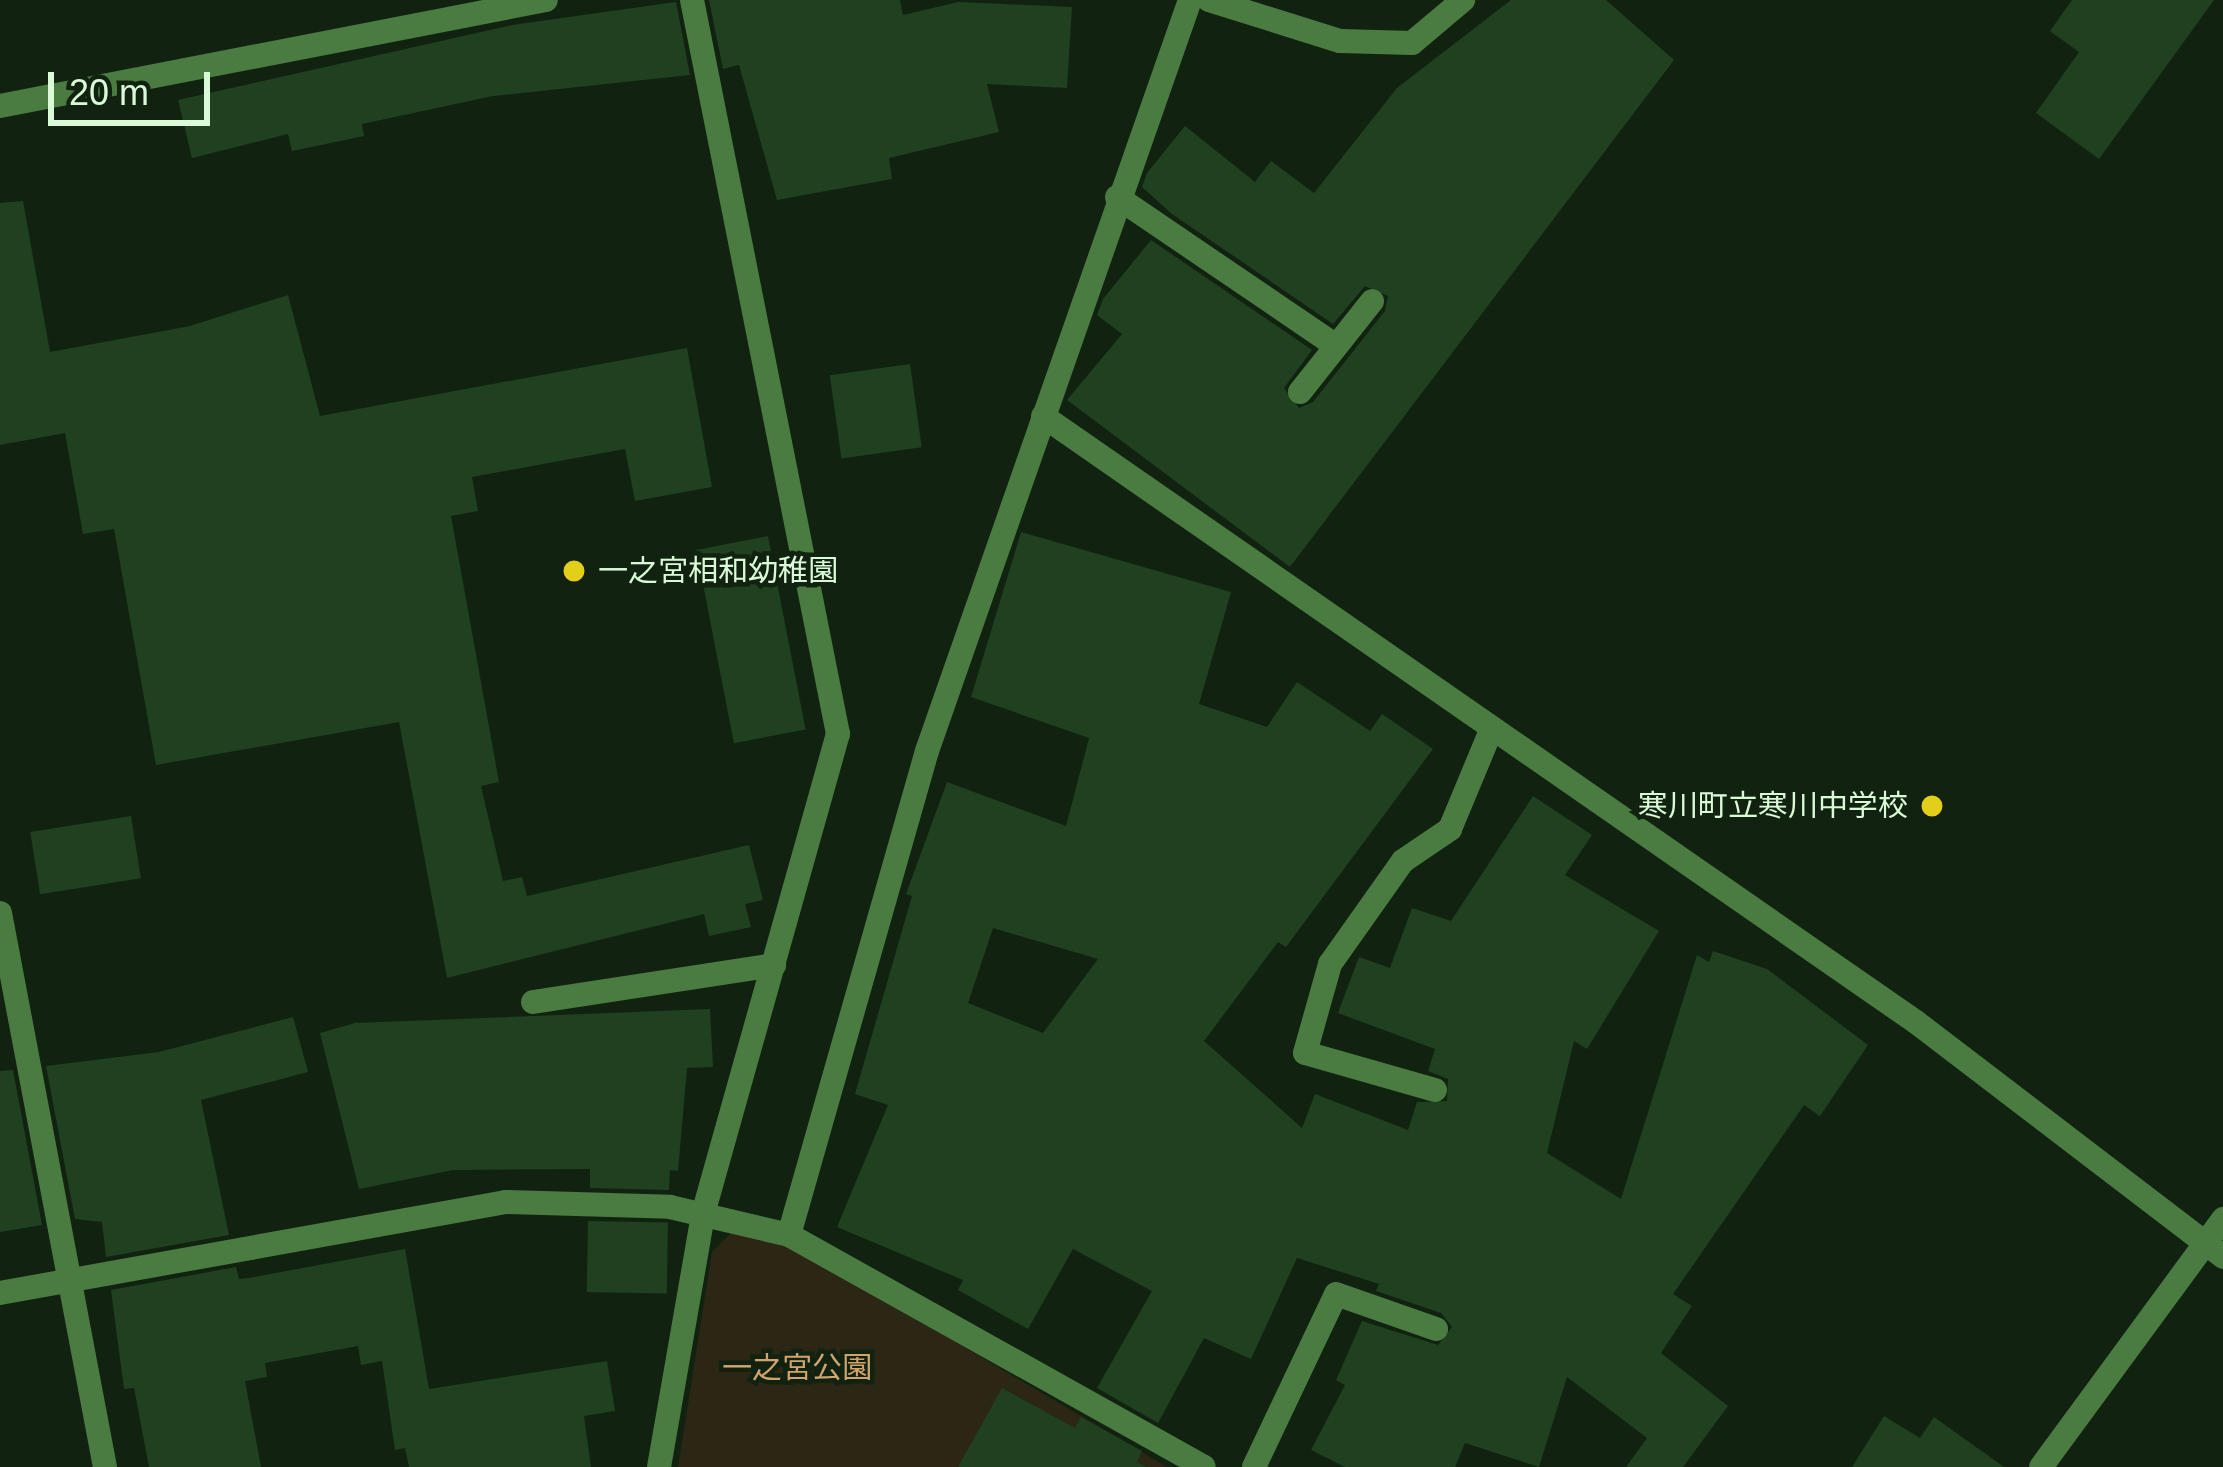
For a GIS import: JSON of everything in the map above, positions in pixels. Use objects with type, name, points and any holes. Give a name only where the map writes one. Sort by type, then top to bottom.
[{"type":"street","points":[[0,106],[546,0]]},
{"type":"street","points":[[659,1467],[704,1214],[838,734],[692,0]]},
{"type":"street","points":[[790,1235],[927,752],[1117,197],[1190,0]]},
{"type":"street","points":[[1209,0],[1340,41],[1412,43],[1463,0]]},
{"type":"street","points":[[1117,197],[1336,346]]},
{"type":"street","points":[[1300,392],[1372,301]]},
{"type":"street","points":[[1043,416],[1490,733],[1916,1022],[2214,1251]]},
{"type":"street","points":[[1435,1090],[1305,1053],[1330,964],[1403,862],[1450,829],[1490,733]]},
{"type":"street","points":[[0,913],[105,1467]]},
{"type":"street","points":[[533,1002],[774,965]]},
{"type":"street","points":[[0,1293],[506,1202],[704,1214],[790,1235],[1204,1467]]},
{"type":"street","points":[[2041,1467],[2214,1251],[2223,1219]]},
{"type":"street","points":[[1254,1467],[1336,1294],[1436,1329]]},
{"type":"green space","name":"一之宮公園","points":[[732,1232],[791,1244],[1167,1467],[678,1467],[712,1252]]},
{"type":"building","points":[[709,0],[900,0],[903,15],[958,2],[1072,7],[1067,88],[987,84],[999,132],[889,158],[892,179],[777,200],[739,65],[723,69]]},
{"type":"building","points":[[1511,0],[1606,0],[1674,60],[1290,567],[1067,400],[1122,334],[1097,315],[1103,299],[1151,240],[1312,350],[1284,388],[1299,408],[1313,402],[1385,311],[1388,296],[1365,286],[1333,324],[1172,214],[1142,187],[1147,173],[1185,126],[1255,182],[1271,161],[1314,193],[1397,88]]},
{"type":"building","points":[[2072,0],[2214,0],[2099,159],[2036,113],[2079,52],[2050,31]]},
{"type":"building","points":[[676,2],[690,75],[493,96],[362,124],[364,136],[292,151],[288,134],[192,158],[178,100],[512,25]]},
{"type":"building","points":[[23,201],[50,352],[190,326],[288,295],[320,416],[687,348],[712,487],[635,501],[625,449],[472,477],[478,511],[451,516],[499,782],[481,786],[503,881],[522,877],[527,896],[749,845],[763,900],[745,904],[751,927],[709,936],[704,914],[447,978],[399,722],[156,765],[114,529],[83,534],[65,433],[0,445],[0,203]]},
{"type":"building","points":[[910,364],[922,447],[841,458],[830,375]]},
{"type":"building","points":[[1021,532],[1231,592],[1199,704],[1267,727],[1297,682],[1370,731],[1382,714],[1433,749],[1286,947],[1278,942],[1204,1041],[1302,1128],[1315,1094],[1408,1130],[1417,1102],[1447,1101],[1448,1079],[1428,1071],[1435,1049],[1338,1013],[1359,957],[1390,968],[1412,908],[1451,921],[1533,796],[1592,835],[1565,875],[1659,931],[1587,1049],[1574,1041],[1547,1153],[1621,1199],[1697,955],[1709,962],[1713,951],[1767,969],[1868,1045],[1820,1116],[1804,1105],[1673,1294],[1692,1306],[1661,1353],[1728,1406],[1683,1467],[1626,1467],[1647,1438],[1567,1377],[1539,1467],[1465,1443],[1455,1467],[1345,1467],[1311,1450],[1345,1385],[1336,1380],[1362,1321],[1438,1345],[1452,1327],[1441,1313],[1376,1291],[1379,1284],[1297,1258],[1251,1359],[1204,1338],[1158,1423],[1097,1388],[1152,1291],[1073,1249],[1028,1329],[958,1290],[963,1280],[837,1227],[888,1105],[855,1094],[912,896],[906,894],[947,782],[1066,826],[1089,738],[971,697]],"holes":[[[993,928],[1098,959],[1043,1033],[968,1003]]]},
{"type":"building","points":[[768,536],[806,729],[734,743],[696,550]]},
{"type":"building","points":[[131,816],[141,878],[40,894],[30,832]]},
{"type":"building","points":[[710,1009],[713,1067],[687,1068],[678,1171],[670,1170],[669,1190],[590,1188],[590,1169],[453,1170],[359,1189],[320,1033],[355,1023]]},
{"type":"building","points":[[293,1017],[308,1072],[201,1100],[229,1235],[106,1257],[102,1222],[75,1219],[46,1066],[159,1052]]},
{"type":"building","points":[[13,1070],[42,1225],[0,1232],[0,1071]]},
{"type":"building","points":[[588,1221],[668,1222],[667,1293],[587,1292]]},
{"type":"building","points":[[405,1249],[429,1389],[607,1361],[615,1411],[584,1416],[591,1467],[409,1467],[405,1448],[395,1450],[382,1361],[361,1365],[358,1346],[265,1363],[267,1377],[245,1381],[261,1467],[149,1467],[134,1388],[124,1389],[111,1290],[236,1267],[239,1279],[249,1278]]},
{"type":"building","points":[[1002,1388],[1075,1428],[1081,1417],[1142,1451],[1137,1462],[1147,1467],[958,1467]]},
{"type":"building","points":[[1884,1416],[1920,1438],[1934,1417],[2004,1467],[1852,1467]]},
{"type":"place","name":"一之宮相和幼稚園","points":[[574,571]]},
{"type":"place","name":"寒川町立寒川中学校","points":[[1932,806]]}]
